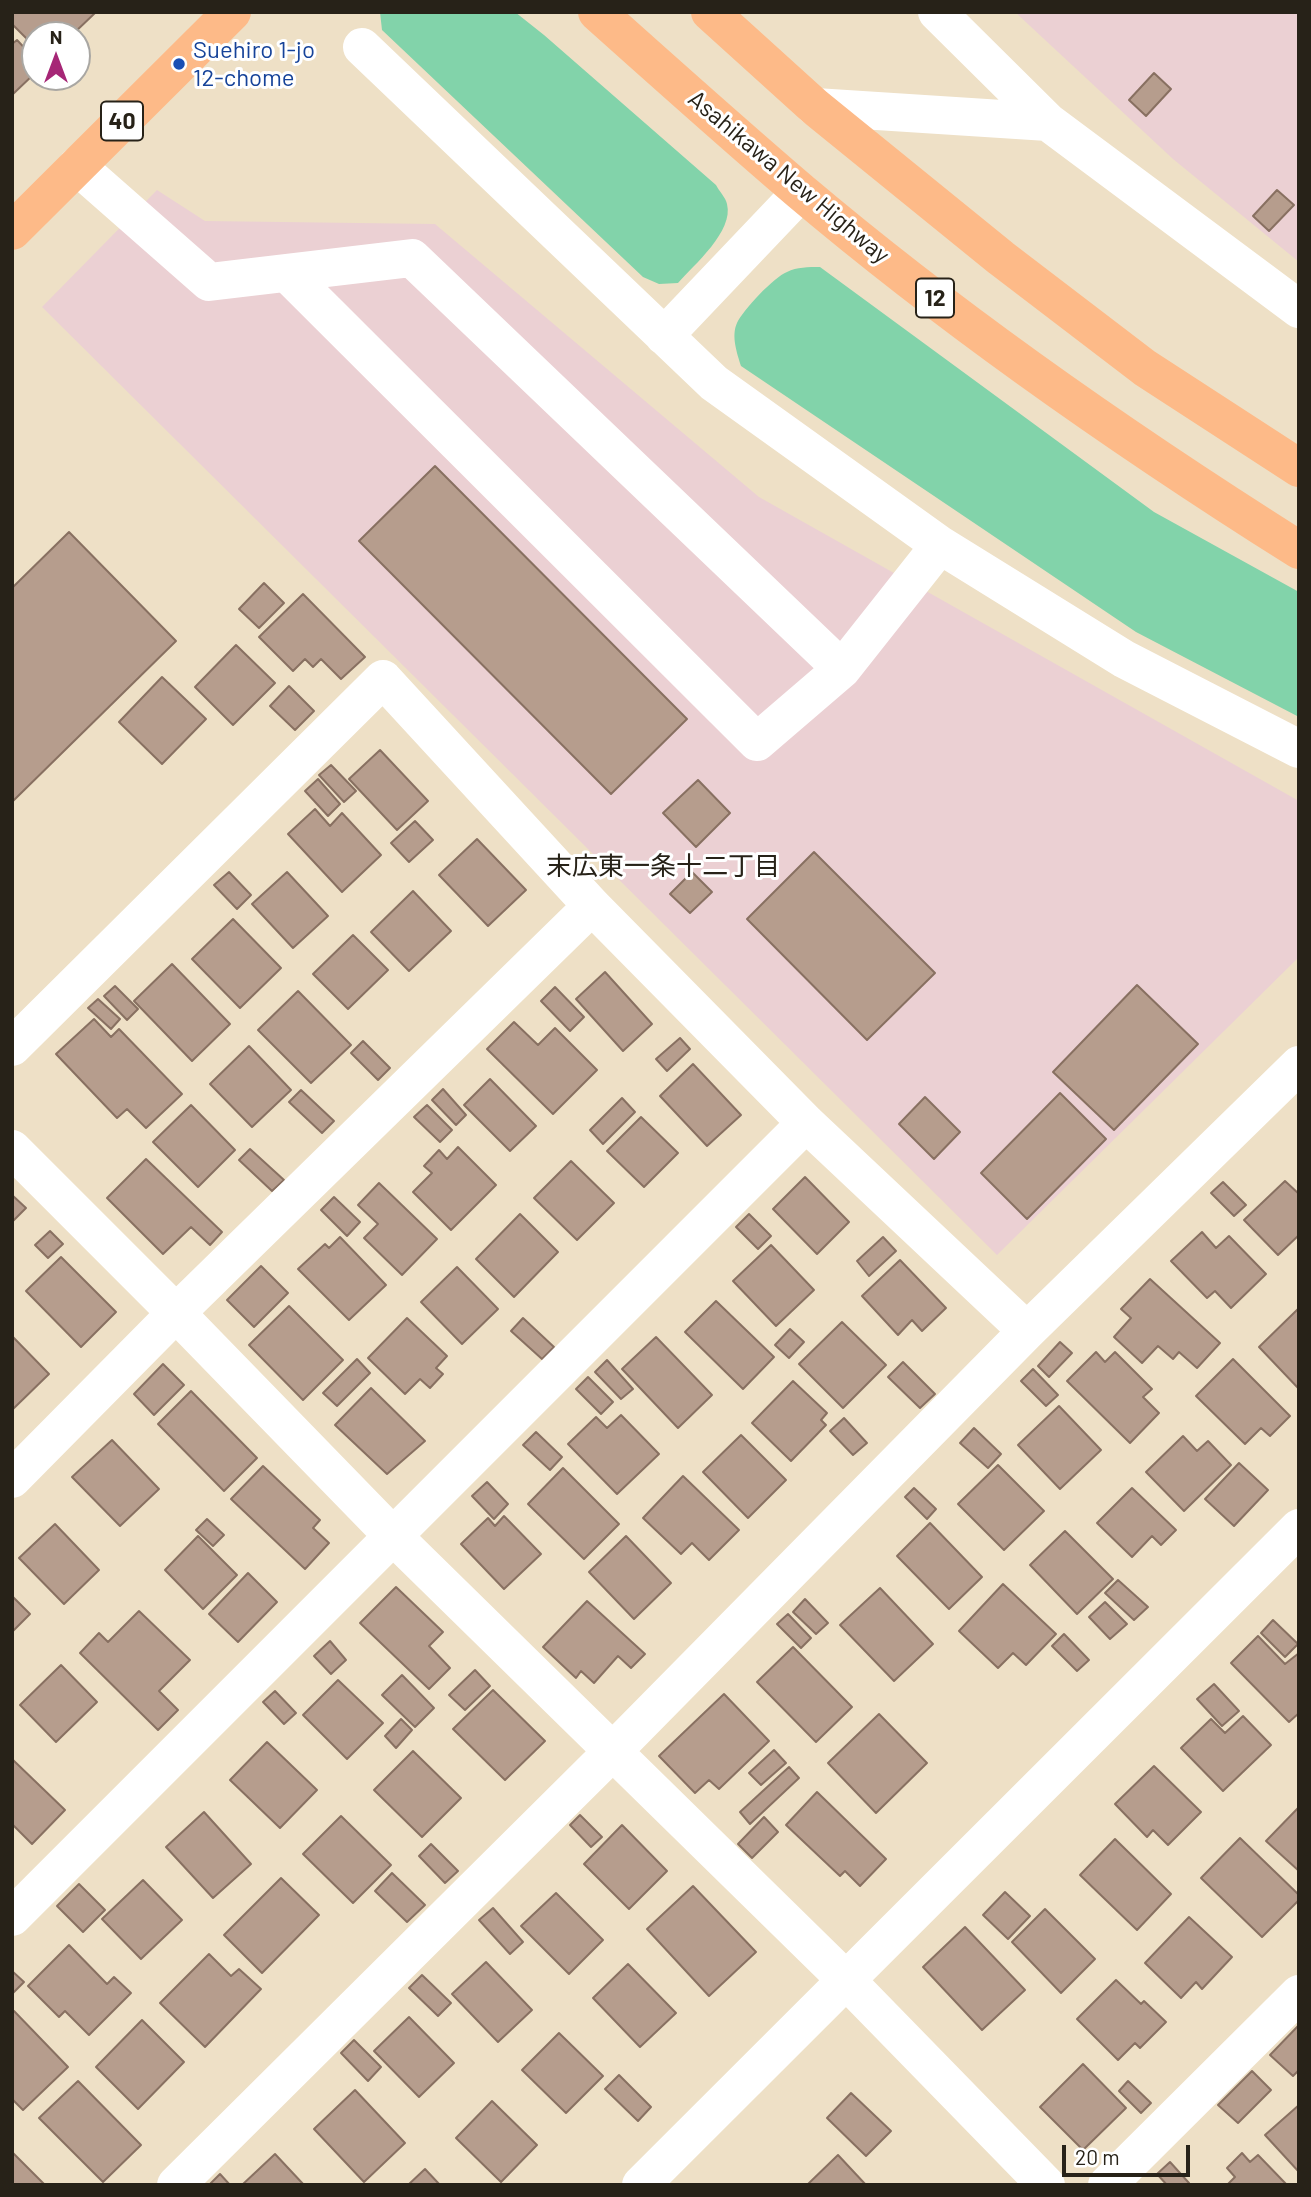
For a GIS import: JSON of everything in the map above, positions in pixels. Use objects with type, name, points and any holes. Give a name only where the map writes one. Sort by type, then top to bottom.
[{"type":"highway","name":"40","points":[[12,231],[232,12]]},
{"type":"highway","name":"Asahikawa New Highway","points":[[597,12],[801,192],[952,312],[1133,442],[1299,550]]},
{"type":"highway","points":[[710,12],[815,107],[1001,258],[1146,368],[1299,468]]},
{"type":"street","points":[[937,12],[1048,122],[1299,309]]},
{"type":"street","points":[[362,47],[714,383],[940,545],[1124,659],[1299,749]]},
{"type":"street","points":[[815,107],[1048,122]]},
{"type":"street","points":[[77,166],[209,282],[412,258],[842,669]]},
{"type":"street","points":[[664,336],[801,192]]},
{"type":"street","points":[[287,273],[757,743],[842,669],[940,545]]},
{"type":"street","points":[[12,1047],[383,679],[592,906],[806,1123],[1027,1331]]},
{"type":"street","points":[[12,1479],[176,1313],[592,906]]},
{"type":"street","points":[[176,2185],[613,1751],[1027,1331],[1299,1065]]},
{"type":"street","points":[[12,1917],[806,1123]]},
{"type":"street","points":[[12,1149],[392,1535],[847,1981],[1046,2185]]},
{"type":"street","points":[[641,2185],[1299,1528]]},
{"type":"street","points":[[1107,2185],[1299,1994]]},
{"type":"shaded area","points":[[1015,12],[1299,12],[1299,262],[1173,159]]},
{"type":"shaded area","points":[[157,190],[205,221],[435,224],[759,497],[1299,801],[1299,957],[997,1255],[42,307]]},
{"type":"green space","points":[[380,12],[515,12],[716,185],[725,199],[728,214],[719,236],[678,283],[659,284],[643,277],[382,30]]},
{"type":"green space","points":[[820,267],[1154,512],[1299,592],[1299,717],[1136,632],[741,366],[735,333],[737,323],[746,310],[781,275],[799,268]]},
{"type":"building","points":[[12,12],[96,12],[87,21],[21,21],[21,33],[12,24]]},
{"type":"building","points":[[17,40],[21,44],[21,86],[12,95],[12,44]]},
{"type":"building","points":[[1154,73],[1171,89],[1146,116],[1129,100]]},
{"type":"building","points":[[1277,190],[1294,205],[1269,231],[1253,216]]},
{"type":"building","points":[[435,466],[687,719],[611,794],[359,541]]},
{"type":"building","points":[[69,532],[176,641],[12,802],[12,588]]},
{"type":"building","points":[[264,583],[284,603],[259,628],[239,609]]},
{"type":"building","points":[[303,594],[365,657],[341,679],[321,659],[313,667],[305,659],[293,671],[259,637]]},
{"type":"building","points":[[236,645],[275,683],[233,725],[195,687]]},
{"type":"building","points":[[162,677],[206,719],[162,764],[119,722]]},
{"type":"building","points":[[289,686],[314,711],[295,730],[270,706]]},
{"type":"building","points":[[380,750],[428,801],[397,830],[349,779]]},
{"type":"building","points":[[331,765],[356,791],[344,802],[319,775]]},
{"type":"building","points":[[318,779],[340,804],[328,816],[305,791]]},
{"type":"building","points":[[698,780],[730,813],[696,847],[663,813]]},
{"type":"building","points":[[315,809],[330,826],[342,813],[381,855],[342,892],[288,834]]},
{"type":"building","points":[[415,821],[433,840],[409,862],[391,843]]},
{"type":"building","points":[[477,839],[526,890],[488,926],[439,875]]},
{"type":"building","points":[[814,852],[935,973],[867,1040],[747,919]]},
{"type":"building","points":[[229,872],[251,895],[237,909],[214,885]]},
{"type":"building","points":[[287,872],[328,916],[293,948],[252,904]]},
{"type":"building","points":[[692,872],[712,892],[690,913],[670,894]]},
{"type":"building","points":[[413,891],[451,931],[409,971],[371,932]]},
{"type":"building","points":[[233,919],[281,968],[240,1008],[192,959]]},
{"type":"building","points":[[353,935],[388,970],[348,1009],[313,974]]},
{"type":"building","points":[[172,964],[230,1024],[192,1061],[134,1001]]},
{"type":"building","points":[[605,972],[652,1024],[623,1051],[576,999]]},
{"type":"building","points":[[1137,985],[1198,1044],[1114,1130],[1053,1072]]},
{"type":"building","points":[[115,986],[138,1009],[127,1020],[104,996]]},
{"type":"building","points":[[555,987],[584,1017],[570,1031],[541,1001]]},
{"type":"building","points":[[298,991],[351,1045],[311,1083],[258,1030]]},
{"type":"building","points":[[98,999],[120,1019],[111,1029],[88,1008]]},
{"type":"building","points":[[94,1019],[111,1037],[119,1029],[182,1094],[146,1128],[127,1109],[117,1118],[56,1054]]},
{"type":"building","points":[[514,1022],[538,1045],[555,1028],[597,1070],[553,1114],[487,1049]]},
{"type":"building","points":[[680,1038],[690,1049],[667,1071],[656,1059]]},
{"type":"building","points":[[363,1041],[390,1068],[378,1080],[351,1053]]},
{"type":"building","points":[[249,1046],[291,1090],[252,1127],[210,1084]]},
{"type":"building","points":[[693,1064],[741,1115],[707,1146],[660,1096]]},
{"type":"building","points":[[490,1079],[536,1126],[510,1151],[464,1105]]},
{"type":"building","points":[[443,1089],[466,1115],[456,1125],[432,1100]]},
{"type":"building","points":[[301,1090],[334,1121],[322,1133],[289,1102]]},
{"type":"building","points":[[1060,1093],[1106,1139],[1027,1219],[981,1173]]},
{"type":"building","points":[[925,1097],[960,1132],[934,1159],[899,1124]]},
{"type":"building","points":[[622,1098],[635,1112],[603,1144],[590,1130]]},
{"type":"building","points":[[191,1105],[235,1150],[198,1187],[153,1142]]},
{"type":"building","points":[[427,1105],[452,1130],[440,1142],[414,1117]]},
{"type":"building","points":[[641,1117],[678,1153],[644,1187],[607,1151]]},
{"type":"building","points":[[458,1147],[496,1185],[451,1230],[413,1192],[432,1173],[424,1166],[439,1150],[447,1159]]},
{"type":"building","points":[[250,1149],[284,1180],[272,1191],[239,1160]]},
{"type":"building","points":[[146,1159],[222,1232],[210,1245],[191,1227],[163,1254],[107,1198]]},
{"type":"building","points":[[571,1161],[614,1203],[577,1240],[534,1198]]},
{"type":"building","points":[[805,1177],[849,1222],[817,1254],[773,1209]]},
{"type":"building","points":[[1285,1181],[1299,1194],[1299,1235],[1278,1255],[1244,1220]]},
{"type":"building","points":[[1223,1182],[1246,1205],[1234,1216],[1211,1193]]},
{"type":"building","points":[[379,1183],[437,1239],[402,1275],[364,1238],[378,1224],[358,1205]]},
{"type":"building","points":[[12,1195],[26,1208],[12,1222]]},
{"type":"building","points":[[334,1197],[360,1222],[347,1236],[321,1210]]},
{"type":"building","points":[[520,1214],[558,1252],[514,1297],[476,1259]]},
{"type":"building","points":[[749,1214],[771,1236],[758,1249],[736,1227]]},
{"type":"building","points":[[50,1231],[63,1244],[48,1258],[35,1245]]},
{"type":"building","points":[[1202,1232],[1216,1248],[1229,1236],[1266,1274],[1231,1308],[1215,1291],[1207,1298],[1171,1261]]},
{"type":"building","points":[[340,1237],[386,1285],[349,1320],[298,1269],[325,1244],[329,1248]]},
{"type":"building","points":[[883,1237],[896,1251],[869,1276],[857,1261]]},
{"type":"building","points":[[771,1245],[814,1290],[776,1326],[733,1281]]},
{"type":"building","points":[[61,1257],[116,1312],[81,1347],[26,1291]]},
{"type":"building","points":[[900,1260],[946,1308],[922,1331],[912,1320],[898,1335],[862,1296]]},
{"type":"building","points":[[261,1266],[288,1293],[254,1327],[227,1300]]},
{"type":"building","points":[[457,1267],[498,1309],[462,1344],[421,1302]]},
{"type":"building","points":[[1150,1279],[1220,1343],[1197,1368],[1179,1352],[1173,1359],[1158,1346],[1142,1363],[1114,1337],[1131,1318],[1121,1309]]},
{"type":"building","points":[[716,1301],[774,1357],[743,1389],[685,1332]]},
{"type":"building","points":[[289,1306],[343,1360],[303,1400],[249,1345]]},
{"type":"building","points":[[1299,1308],[1299,1389],[1259,1347]]},
{"type":"building","points":[[407,1318],[447,1356],[436,1368],[443,1374],[430,1388],[420,1379],[405,1394],[368,1358]]},
{"type":"building","points":[[523,1318],[554,1347],[542,1359],[511,1331]]},
{"type":"building","points":[[842,1322],[886,1365],[843,1408],[799,1364]]},
{"type":"building","points":[[790,1329],[804,1342],[789,1358],[775,1345]]},
{"type":"building","points":[[12,1336],[49,1374],[12,1410]]},
{"type":"building","points":[[656,1337],[712,1395],[678,1428],[622,1369]]},
{"type":"building","points":[[1060,1342],[1072,1353],[1049,1377],[1038,1366]]},
{"type":"building","points":[[1096,1352],[1105,1362],[1115,1352],[1152,1389],[1143,1397],[1159,1413],[1130,1443],[1067,1381]]},
{"type":"building","points":[[357,1359],[370,1373],[337,1406],[323,1393]]},
{"type":"building","points":[[1233,1359],[1290,1416],[1270,1436],[1261,1428],[1245,1444],[1196,1396]]},
{"type":"building","points":[[607,1360],[633,1389],[621,1399],[595,1372]]},
{"type":"building","points":[[903,1362],[935,1394],[920,1408],[888,1377]]},
{"type":"building","points":[[163,1364],[184,1385],[154,1415],[134,1394]]},
{"type":"building","points":[[1033,1369],[1058,1395],[1046,1406],[1021,1381]]},
{"type":"building","points":[[588,1377],[613,1402],[601,1414],[576,1389]]},
{"type":"building","points":[[793,1381],[827,1413],[821,1420],[826,1425],[791,1461],[752,1423]]},
{"type":"building","points":[[371,1388],[425,1441],[387,1474],[335,1425]]},
{"type":"building","points":[[191,1391],[257,1458],[224,1491],[158,1424]]},
{"type":"building","points":[[1059,1406],[1101,1450],[1060,1489],[1018,1445]]},
{"type":"building","points":[[621,1415],[659,1454],[617,1494],[568,1444],[596,1417],[607,1428]]},
{"type":"building","points":[[844,1418],[867,1443],[853,1455],[830,1431]]},
{"type":"building","points":[[974,1428],[1001,1454],[988,1468],[960,1443]]},
{"type":"building","points":[[536,1432],[562,1457],[550,1470],[523,1445]]},
{"type":"building","points":[[741,1435],[786,1480],[748,1518],[703,1472]]},
{"type":"building","points":[[1183,1436],[1197,1451],[1208,1441],[1231,1465],[1184,1511],[1146,1472]]},
{"type":"building","points":[[112,1440],[159,1489],[120,1526],[72,1477]]},
{"type":"building","points":[[1239,1463],[1268,1490],[1234,1526],[1205,1499]]},
{"type":"building","points":[[998,1465],[1044,1511],[1004,1550],[958,1504]]},
{"type":"building","points":[[263,1466],[320,1520],[313,1528],[329,1543],[305,1569],[231,1499]]},
{"type":"building","points":[[563,1468],[619,1524],[584,1559],[528,1504]]},
{"type":"building","points":[[683,1476],[739,1530],[709,1560],[692,1543],[681,1554],[643,1518]]},
{"type":"building","points":[[487,1482],[508,1504],[494,1519],[472,1496]]},
{"type":"building","points":[[914,1488],[936,1509],[927,1519],[905,1497]]},
{"type":"building","points":[[1132,1488],[1176,1530],[1161,1545],[1152,1536],[1132,1557],[1097,1523]]},
{"type":"building","points":[[504,1516],[541,1554],[504,1589],[461,1544],[488,1518],[495,1526]]},
{"type":"building","points":[[207,1519],[224,1535],[213,1546],[196,1530]]},
{"type":"building","points":[[930,1523],[982,1577],[949,1609],[897,1556]]},
{"type":"building","points":[[55,1524],[99,1570],[64,1604],[19,1558]]},
{"type":"building","points":[[1065,1531],[1113,1579],[1077,1614],[1030,1565]]},
{"type":"building","points":[[198,1536],[237,1575],[203,1609],[165,1570]]},
{"type":"building","points":[[626,1536],[671,1583],[634,1619],[589,1572]]},
{"type":"building","points":[[248,1573],[277,1602],[238,1642],[209,1614]]},
{"type":"building","points":[[1118,1580],[1148,1607],[1134,1620],[1105,1593]]},
{"type":"building","points":[[1003,1584],[1056,1634],[1026,1665],[1013,1653],[998,1668],[959,1631]]},
{"type":"building","points":[[396,1587],[443,1632],[429,1646],[450,1668],[429,1689],[360,1623]]},
{"type":"building","points":[[880,1588],[933,1644],[894,1681],[840,1625]]},
{"type":"building","points":[[12,1596],[30,1614],[12,1632]]},
{"type":"building","points":[[805,1599],[828,1623],[816,1634],[793,1612]]},
{"type":"building","points":[[587,1601],[645,1654],[631,1668],[618,1656],[594,1683],[581,1671],[576,1678],[543,1647]]},
{"type":"building","points":[[1105,1602],[1127,1624],[1110,1639],[1089,1617]]},
{"type":"building","points":[[139,1611],[190,1660],[159,1691],[178,1710],[158,1730],[80,1653],[99,1633],[108,1642]]},
{"type":"building","points":[[788,1614],[811,1638],[801,1648],[777,1624]]},
{"type":"building","points":[[1273,1620],[1298,1644],[1285,1657],[1261,1633]]},
{"type":"building","points":[[1064,1634],[1089,1660],[1077,1671],[1052,1646]]},
{"type":"building","points":[[1258,1636],[1285,1664],[1299,1653],[1299,1713],[1289,1722],[1231,1663]]},
{"type":"building","points":[[330,1641],[346,1660],[331,1674],[314,1656]]},
{"type":"building","points":[[793,1647],[852,1707],[816,1742],[757,1682]]},
{"type":"building","points":[[61,1665],[97,1702],[56,1742],[20,1705]]},
{"type":"building","points":[[475,1670],[490,1686],[465,1710],[449,1695]]},
{"type":"building","points":[[402,1675],[434,1708],[415,1727],[382,1695]]},
{"type":"building","points":[[338,1680],[383,1723],[347,1759],[303,1715]]},
{"type":"building","points":[[1214,1684],[1239,1711],[1222,1726],[1197,1699]]},
{"type":"building","points":[[493,1690],[545,1741],[505,1780],[453,1729]]},
{"type":"building","points":[[275,1691],[296,1713],[284,1724],[263,1702]]},
{"type":"building","points":[[724,1694],[769,1741],[719,1789],[709,1780],[695,1793],[659,1756]]},
{"type":"building","points":[[879,1714],[927,1763],[876,1813],[828,1763]]},
{"type":"building","points":[[1243,1716],[1271,1745],[1223,1791],[1181,1748],[1211,1719],[1225,1733]]},
{"type":"building","points":[[401,1719],[412,1730],[396,1748],[385,1736]]},
{"type":"building","points":[[267,1742],[317,1790],[280,1828],[230,1780]]},
{"type":"building","points":[[774,1750],[786,1763],[761,1785],[749,1773]]},
{"type":"building","points":[[413,1751],[461,1798],[422,1837],[374,1790]]},
{"type":"building","points":[[12,1759],[65,1810],[32,1844],[12,1824]]},
{"type":"building","points":[[1154,1766],[1201,1812],[1168,1845],[1153,1830],[1147,1837],[1115,1804]]},
{"type":"building","points":[[789,1767],[799,1778],[750,1824],[740,1812]]},
{"type":"building","points":[[817,1792],[886,1859],[860,1886],[845,1871],[840,1876],[786,1825]]},
{"type":"building","points":[[1299,1807],[1299,1871],[1266,1841]]},
{"type":"building","points":[[204,1812],[251,1864],[213,1898],[166,1847]]},
{"type":"building","points":[[580,1815],[602,1837],[591,1847],[570,1825]]},
{"type":"building","points":[[341,1816],[391,1865],[353,1903],[303,1854]]},
{"type":"building","points":[[764,1817],[778,1832],[752,1858],[738,1844]]},
{"type":"building","points":[[622,1825],[667,1871],[629,1909],[584,1864]]},
{"type":"building","points":[[1240,1838],[1299,1895],[1299,1900],[1262,1937],[1201,1878]]},
{"type":"building","points":[[1115,1839],[1171,1894],[1137,1930],[1080,1875]]},
{"type":"building","points":[[431,1844],[458,1871],[445,1883],[419,1856]]},
{"type":"building","points":[[392,1873],[425,1905],[407,1922],[375,1891]]},
{"type":"building","points":[[281,1878],[319,1915],[262,1973],[224,1935]]},
{"type":"building","points":[[143,1880],[182,1920],[141,1959],[102,1919]]},
{"type":"building","points":[[79,1884],[105,1910],[83,1932],[57,1906]]},
{"type":"building","points":[[693,1886],[756,1952],[709,1996],[647,1929]]},
{"type":"building","points":[[1005,1892],[1030,1916],[1008,1939],[983,1915]]},
{"type":"building","points":[[556,1893],[603,1940],[569,1974],[521,1926]]},
{"type":"building","points":[[493,1908],[523,1942],[510,1954],[479,1920]]},
{"type":"building","points":[[1045,1909],[1095,1959],[1061,1993],[1012,1942]]},
{"type":"building","points":[[1189,1917],[1232,1957],[1202,1989],[1196,1982],[1181,1998],[1145,1963]]},
{"type":"building","points":[[965,1927],[1025,1990],[982,2030],[923,1967]]},
{"type":"building","points":[[69,1945],[107,1984],[114,1977],[131,1993],[89,2035],[65,2011],[59,2017],[28,1986]]},
{"type":"building","points":[[209,1954],[231,1976],[239,1969],[261,1989],[205,2047],[160,2003]]},
{"type":"building","points":[[486,1962],[532,2010],[498,2042],[452,1994]]},
{"type":"building","points":[[628,1964],[676,2013],[640,2047],[593,1998]]},
{"type":"building","points":[[12,1971],[24,1982],[12,1994]]},
{"type":"building","points":[[422,1975],[451,2003],[438,2016],[409,1988]]},
{"type":"building","points":[[1116,1980],[1141,2004],[1144,2001],[1166,2022],[1140,2048],[1135,2043],[1118,2060],[1077,2019]]},
{"type":"building","points":[[14,2011],[68,2067],[23,2110],[12,2099]]},
{"type":"building","points":[[409,2017],[454,2063],[419,2097],[374,2051]]},
{"type":"building","points":[[142,2020],[184,2062],[138,2109],[96,2067]]},
{"type":"building","points":[[1299,2025],[1299,2070],[1293,2076],[1270,2055]]},
{"type":"building","points":[[559,2033],[603,2076],[566,2113],[522,2070]]},
{"type":"building","points":[[354,2040],[381,2067],[368,2081],[341,2053]]},
{"type":"building","points":[[1083,2064],[1126,2108],[1083,2150],[1040,2107]]},
{"type":"building","points":[[1252,2071],[1271,2090],[1238,2123],[1218,2105]]},
{"type":"building","points":[[619,2075],[651,2107],[638,2121],[605,2089]]},
{"type":"building","points":[[78,2081],[141,2145],[103,2182],[39,2118]]},
{"type":"building","points":[[1128,2081],[1151,2103],[1141,2113],[1119,2091]]},
{"type":"building","points":[[355,2090],[405,2143],[364,2182],[314,2129]]},
{"type":"building","points":[[851,2093],[891,2131],[866,2156],[827,2118]]},
{"type":"building","points":[[492,2101],[537,2145],[501,2182],[456,2138]]},
{"type":"building","points":[[1299,2105],[1299,2172],[1265,2135]]},
{"type":"building","points":[[12,2152],[45,2185],[12,2185]]},
{"type":"building","points":[[1242,2153],[1250,2162],[1258,2155],[1287,2185],[1227,2185],[1235,2177],[1227,2168]]},
{"type":"building","points":[[275,2154],[304,2185],[242,2185]]},
{"type":"building","points":[[838,2155],[866,2185],[807,2185]]},
{"type":"building","points":[[1170,2162],[1189,2183],[1187,2185],[1167,2185],[1157,2174]]},
{"type":"building","points":[[425,2169],[440,2185],[408,2185]]},
{"type":"building","points":[[220,2174],[230,2185],[209,2185]]},
{"type":"place","name":"Suehiro 1-jo 12-chome","points":[[179,64]]},
{"type":"district","name":"末広東一条十二丁目","points":[[663,866]]}]
